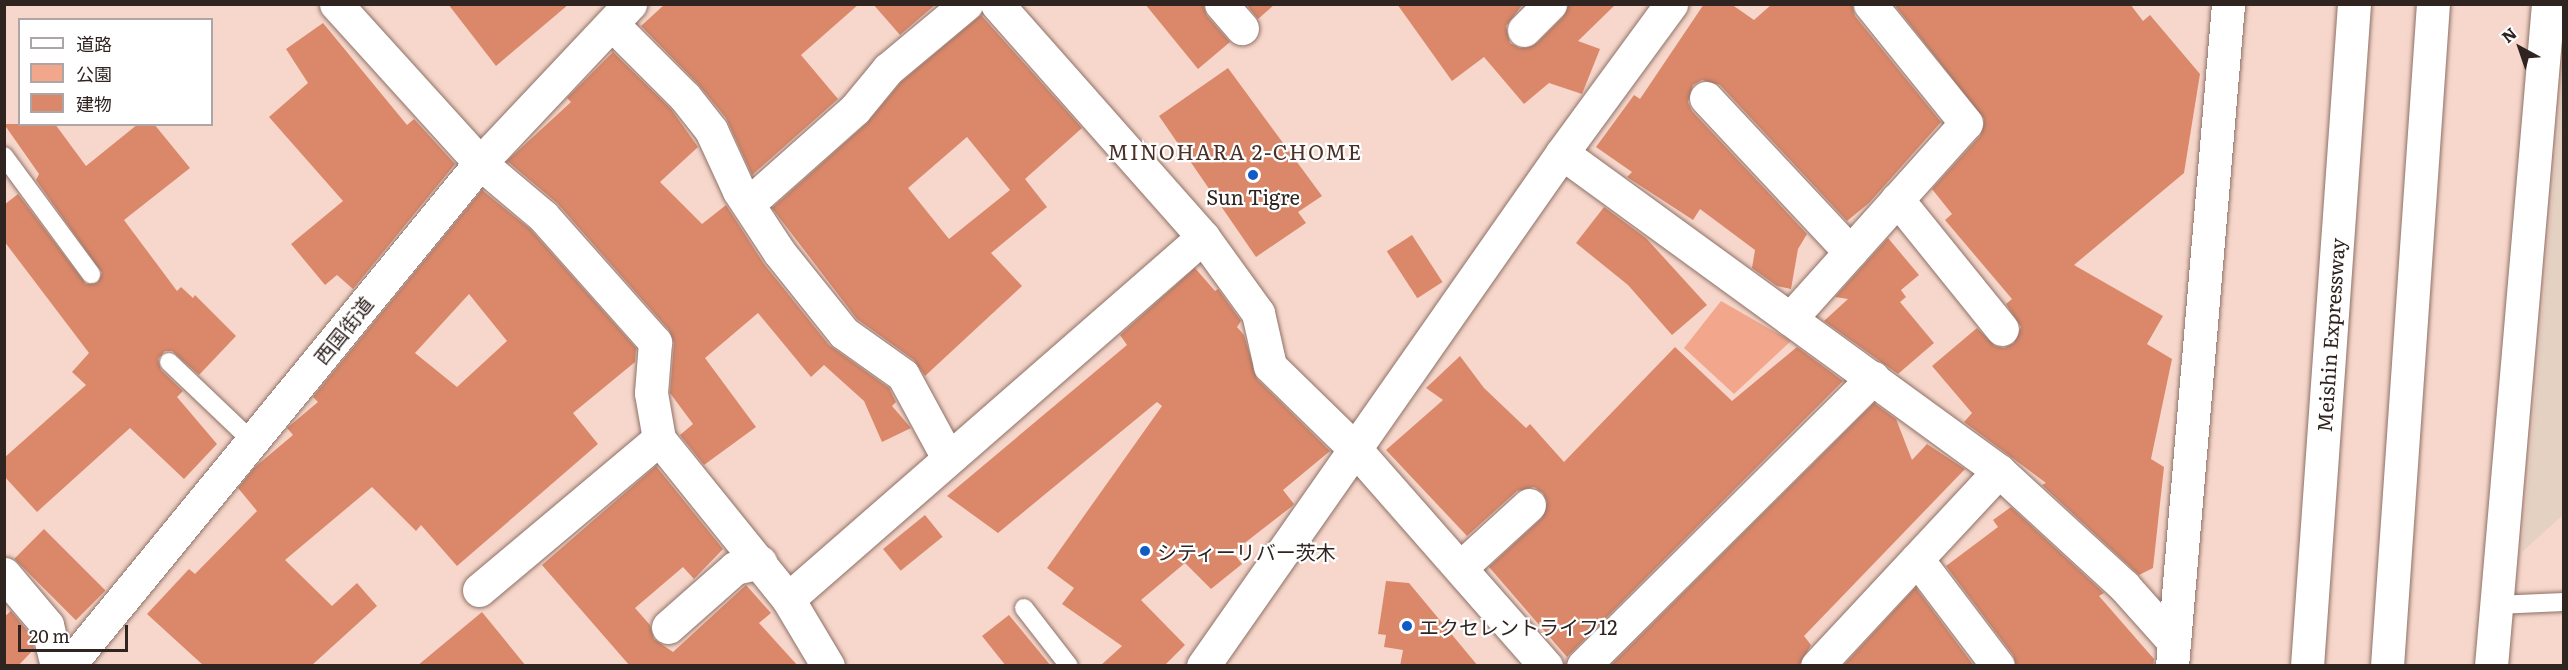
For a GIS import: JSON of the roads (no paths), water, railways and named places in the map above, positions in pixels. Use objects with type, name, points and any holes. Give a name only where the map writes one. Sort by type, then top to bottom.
[{"type":"main road","points":[[336,4],[480,162],[543,216],[655,342],[651,393],[659,439],[788,598],[828,666]]},
{"type":"main road","points":[[748,204],[855,109],[888,69],[966,4]]},
{"type":"main road","points":[[1524,30],[1550,4]]},
{"type":"main road","points":[[1203,666],[1562,153],[1671,4]]},
{"type":"main road","points":[[1790,319],[1966,123],[1870,4]]},
{"type":"main road","points":[[2173,654],[2228,4]]},
{"type":"main road","name":"Meishin Expressway","points":[[2307,666],[2354,4]]},
{"type":"main road","points":[[2387,666],[2433,4]]},
{"type":"main road","points":[[2491,666],[2548,4]]},
{"type":"main road","points":[[1015,10],[1203,237],[1258,313],[1270,366],[1356,450],[1546,666]]},
{"type":"main road","points":[[621,14],[704,122],[748,204],[779,252],[844,333],[903,375],[948,458]]},
{"type":"main road","name":"西国街道","points":[[68,666],[480,162],[621,14]]},
{"type":"main road","points":[[1706,98],[1850,252]]},
{"type":"main road","points":[[1562,153],[1999,471],[2124,586],[2173,654]]},
{"type":"main road","points":[[1898,199],[2002,329]]},
{"type":"main road","points":[[788,598],[1203,237]]},
{"type":"main road","points":[[1583,666],[1873,378]]},
{"type":"main road","points":[[479,590],[659,439]]},
{"type":"main road","points":[[1817,666],[1999,471]]},
{"type":"main road","points":[[1461,567],[1529,505]]},
{"type":"main road","points":[[1917,559],[1998,666]]},
{"type":"main road","points":[[668,627],[735,568],[760,562]]},
{"type":"main road","points":[[4,574],[47,625],[57,666]]},
{"type":"lane","points":[[4,156],[90,274]]},
{"type":"lane","points":[[169,362],[252,441]]},
{"type":"lane","points":[[2496,606],[2564,602]]},
{"type":"lane","points":[[1024,608],[1069,666]]},
{"type":"place","name":"Sun Tigre","points":[[1253,175]]},
{"type":"place","name":"シティーリバー茨木","points":[[1145,551]]},
{"type":"place","name":"エクセレントライフ12","points":[[1407,626]]},
{"type":"district","name":"MINOHARA 2-CHOME","points":[[1235,151]]}]
